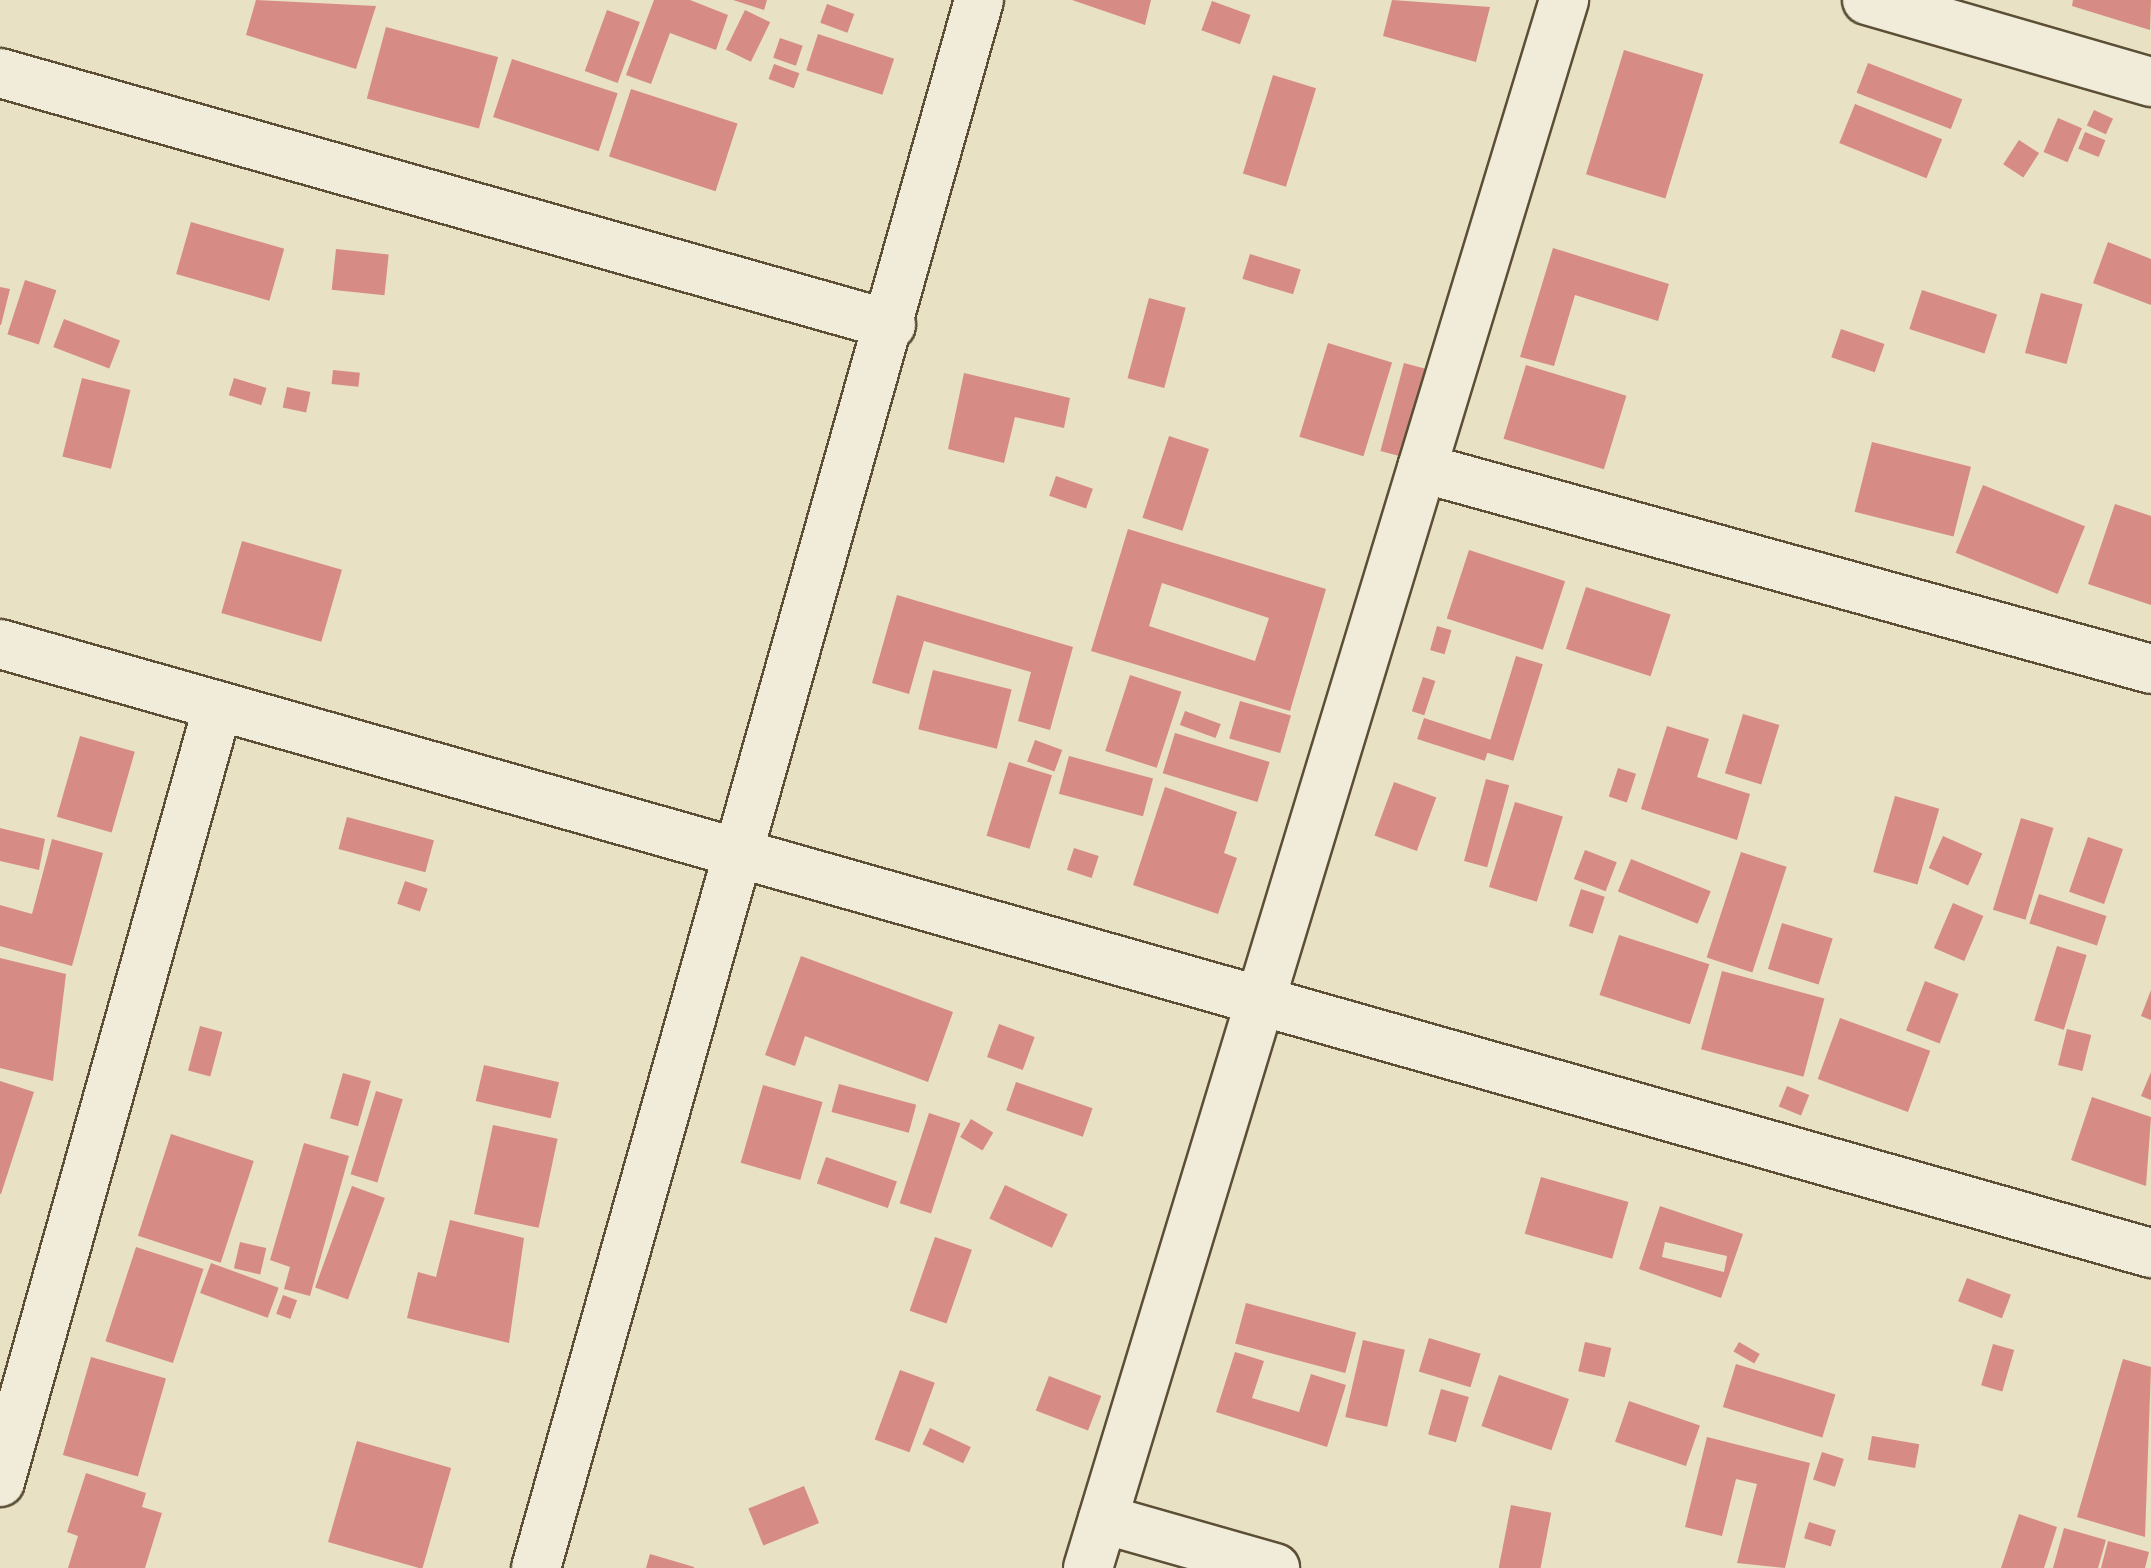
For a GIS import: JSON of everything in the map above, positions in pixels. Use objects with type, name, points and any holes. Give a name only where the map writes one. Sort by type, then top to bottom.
[{"type":"street","points":[[536,1568],[891,325],[979,0]]},
{"type":"street","points":[[1088,1568],[1564,0]]},
{"type":"street","points":[[1867,0],[2151,82]]},
{"type":"street","points":[[0,73],[891,325]]},
{"type":"street","points":[[1422,468],[2151,669]]},
{"type":"street","points":[[0,644],[2151,1253]]},
{"type":"street","points":[[0,1482],[218,706]]},
{"type":"street","points":[[1103,1519],[1275,1568]]},
{"type":"building","points":[[256,0],[376,6],[356,69],[246,35]]},
{"type":"building","points":[[654,0],[690,0],[728,15],[716,50],[670,33],[651,84],[626,75]]},
{"type":"building","points":[[733,0],[767,0],[764,10]]},
{"type":"building","points":[[1072,0],[1151,0],[1145,25]]},
{"type":"building","points":[[1392,0],[1490,7],[1476,62],[1383,36]]},
{"type":"building","points":[[2073,0],[2151,0],[2150,30],[2072,6]]},
{"type":"building","points":[[1212,1],[1251,15],[1240,44],[1201,30]]},
{"type":"building","points":[[827,4],[854,14],[847,33],[820,23]]},
{"type":"building","points":[[607,10],[640,22],[618,83],[585,71]]},
{"type":"building","points":[[745,10],[770,22],[751,62],[726,50]]},
{"type":"building","points":[[386,27],[498,57],[479,129],[367,98]]},
{"type":"building","points":[[818,34],[894,59],[882,95],[806,70]]},
{"type":"building","points":[[780,38],[803,46],[796,66],[773,58]]},
{"type":"building","points":[[1624,50],[1703,74],[1665,199],[1586,174]]},
{"type":"building","points":[[512,59],[618,93],[599,151],[493,117]]},
{"type":"building","points":[[1868,63],[1962,99],[1951,129],[1857,93]]},
{"type":"building","points":[[774,64],[799,73],[794,88],[769,79]]},
{"type":"building","points":[[1273,75],[1316,88],[1286,187],[1243,173]]},
{"type":"building","points":[[631,89],[738,124],[716,191],[609,157]]},
{"type":"building","points":[[1855,104],[1942,139],[1926,178],[1839,143]]},
{"type":"building","points":[[2094,110],[2113,119],[2106,134],[2087,125]]},
{"type":"building","points":[[2058,118],[2082,128],[2067,162],[2044,152]]},
{"type":"building","points":[[2085,132],[2105,140],[2099,157],[2078,149]]},
{"type":"building","points":[[2019,140],[2039,153],[2023,177],[2003,164]]},
{"type":"building","points":[[191,222],[284,249],[269,301],[176,274]]},
{"type":"building","points":[[2108,242],[2151,259],[2151,305],[2093,283]]},
{"type":"building","points":[[1553,248],[1669,284],[1658,321],[1575,295],[1554,366],[1520,357]]},
{"type":"building","points":[[336,249],[389,255],[384,295],[332,290]]},
{"type":"building","points":[[1250,254],[1301,269],[1293,294],[1242,279]]},
{"type":"building","points":[[25,280],[56,290],[39,344],[7,334]]},
{"type":"building","points":[[0,287],[10,289],[1,325],[0,325]]},
{"type":"building","points":[[1922,290],[1997,314],[1984,353],[1909,329]]},
{"type":"building","points":[[2041,293],[2083,304],[2066,364],[2025,353]]},
{"type":"building","points":[[1149,298],[1186,308],[1164,388],[1128,378]]},
{"type":"building","points":[[64,319],[120,341],[109,369],[53,347]]},
{"type":"building","points":[[1841,329],[1884,344],[1875,372],[1831,357]]},
{"type":"building","points":[[1328,343],[1392,363],[1363,456],[1299,437]]},
{"type":"building","points":[[1404,363],[1430,370],[1407,458],[1380,451]]},
{"type":"building","points":[[1526,365],[1626,396],[1604,469],[1503,439]]},
{"type":"building","points":[[333,370],[360,373],[358,387],[332,384]]},
{"type":"building","points":[[964,373],[1070,398],[1064,428],[1015,417],[1004,463],[948,449]]},
{"type":"building","points":[[82,378],[131,390],[111,469],[62,457]]},
{"type":"building","points":[[234,378],[267,388],[261,405],[229,395]]},
{"type":"building","points":[[287,387],[310,392],[306,413],[283,408]]},
{"type":"building","points":[[1169,436],[1209,449],[1182,531],[1142,518]]},
{"type":"building","points":[[1872,442],[1971,467],[1954,537],[1855,512]]},
{"type":"building","points":[[1056,476],[1093,489],[1086,509],[1049,496]]},
{"type":"building","points":[[1983,485],[2085,526],[2058,594],[1956,553]]},
{"type":"building","points":[[2115,504],[2151,516],[2151,605],[2088,584]]},
{"type":"building","points":[[1128,529],[1326,589],[1290,711],[1091,651]],"holes":[[[1162,583],[1269,618],[1255,661],[1149,626]]]},
{"type":"building","points":[[242,541],[342,570],[321,642],[221,613]]},
{"type":"building","points":[[1469,550],[1565,581],[1543,650],[1447,618]]},
{"type":"building","points":[[1586,587],[1671,615],[1651,676],[1566,649]]},
{"type":"building","points":[[897,595],[1073,647],[1050,730],[1018,721],[1031,672],[924,641],[909,694],[872,683]]},
{"type":"building","points":[[1437,626],[1451,630],[1445,654],[1430,650]]},
{"type":"building","points":[[1516,656],[1543,664],[1513,761],[1486,753]]},
{"type":"building","points":[[933,670],[1012,690],[997,749],[918,729]]},
{"type":"building","points":[[1130,675],[1181,692],[1157,768],[1105,751]]},
{"type":"building","points":[[1423,677],[1435,681],[1424,715],[1412,711]]},
{"type":"building","points":[[1240,701],[1291,716],[1280,753],[1229,738]]},
{"type":"building","points":[[1185,711],[1221,724],[1216,738],[1180,725]]},
{"type":"building","points":[[1743,714],[1779,725],[1761,784],[1725,773]]},
{"type":"building","points":[[1424,718],[1492,740],[1485,761],[1417,739]]},
{"type":"building","points":[[1667,726],[1709,739],[1697,777],[1750,794],[1737,840],[1641,809]]},
{"type":"building","points":[[1175,733],[1270,762],[1257,802],[1163,773]]},
{"type":"building","points":[[80,736],[135,752],[112,832],[57,817]]},
{"type":"building","points":[[1035,740],[1062,750],[1054,772],[1027,762]]},
{"type":"building","points":[[1069,756],[1153,779],[1143,816],[1059,794]]},
{"type":"building","points":[[1009,762],[1052,775],[1030,849],[986,836]]},
{"type":"building","points":[[1618,768],[1636,774],[1627,802],[1609,797]]},
{"type":"building","points":[[1486,779],[1509,785],[1487,867],[1464,861]]},
{"type":"building","points":[[1394,782],[1436,797],[1417,851],[1375,836]]},
{"type":"building","points":[[1165,787],[1237,812],[1224,853],[1237,858],[1218,914],[1133,885]]},
{"type":"building","points":[[1895,796],[1939,809],[1917,885],[1873,872]]},
{"type":"building","points":[[1515,802],[1563,817],[1537,902],[1489,887]]},
{"type":"building","points":[[347,817],[434,840],[425,872],[338,849]]},
{"type":"building","points":[[2021,818],[2054,828],[2025,920],[1993,910]]},
{"type":"building","points":[[0,828],[45,839],[39,870],[0,861]]},
{"type":"building","points":[[1943,836],[1982,853],[1968,885],[1929,868]]},
{"type":"building","points":[[2088,837],[2123,849],[2104,904],[2069,892]]},
{"type":"building","points":[[52,839],[103,853],[72,966],[0,946],[0,905],[32,914]]},
{"type":"building","points":[[1074,848],[1099,856],[1092,878],[1067,870]]},
{"type":"building","points":[[1585,850],[1617,862],[1606,891],[1574,879]]},
{"type":"building","points":[[1741,852],[1787,867],[1752,972],[1707,958]]},
{"type":"building","points":[[1631,859],[1711,891],[1698,924],[1618,891]]},
{"type":"building","points":[[405,881],[428,889],[420,912],[397,904]]},
{"type":"building","points":[[1581,889],[1605,897],[1593,934],[1569,926]]},
{"type":"building","points":[[2039,894],[2107,916],[2097,945],[2029,923]]},
{"type":"building","points":[[1953,903],[1983,916],[1964,961],[1934,948]]},
{"type":"building","points":[[1782,923],[1833,938],[1819,984],[1768,969]]},
{"type":"building","points":[[1619,935],[1709,964],[1690,1024],[1600,995]]},
{"type":"building","points":[[2057,946],[2087,955],[2064,1030],[2034,1021]]},
{"type":"building","points":[[801,956],[953,1012],[928,1082],[805,1036],[795,1066],[765,1055]]},
{"type":"building","points":[[0,958],[66,974],[53,1081],[0,1068]]},
{"type":"building","points":[[1722,971],[1824,998],[1803,1077],[1701,1049]]},
{"type":"building","points":[[1925,981],[1959,994],[1940,1043],[1906,1030]]},
{"type":"building","points":[[2151,990],[2151,1020],[2141,1016]]},
{"type":"building","points":[[1840,1018],[1930,1051],[1908,1112],[1818,1079]]},
{"type":"building","points":[[999,1024],[1035,1037],[1023,1070],[987,1057]]},
{"type":"building","points":[[200,1026],[222,1032],[210,1076],[188,1070]]},
{"type":"building","points":[[2067,1029],[2091,1035],[2082,1071],[2058,1065]]},
{"type":"building","points":[[484,1065],[559,1082],[551,1118],[476,1101]]},
{"type":"building","points":[[2151,1072],[2151,1100],[2141,1096]]},
{"type":"building","points":[[343,1073],[371,1081],[358,1126],[330,1118]]},
{"type":"building","points":[[0,1081],[34,1092],[1,1194],[0,1194]]},
{"type":"building","points":[[1016,1082],[1093,1108],[1083,1137],[1006,1110]]},
{"type":"building","points":[[839,1084],[916,1105],[909,1133],[831,1112]]},
{"type":"building","points":[[763,1085],[823,1102],[800,1180],[741,1163]]},
{"type":"building","points":[[1787,1086],[1809,1095],[1801,1115],[1779,1106]]},
{"type":"building","points":[[376,1091],[403,1099],[377,1182],[351,1174]]},
{"type":"building","points":[[2092,1097],[2151,1117],[2146,1186],[2071,1160]]},
{"type":"building","points":[[929,1113],[960,1123],[931,1214],[900,1203]]},
{"type":"building","points":[[971,1119],[993,1132],[982,1150],[960,1137]]},
{"type":"building","points":[[493,1125],[558,1139],[539,1228],[474,1214]]},
{"type":"building","points":[[171,1134],[254,1161],[221,1263],[138,1236]]},
{"type":"building","points":[[304,1143],[349,1156],[310,1296],[284,1289],[290,1267],[270,1260]]},
{"type":"building","points":[[826,1157],[897,1181],[888,1208],[817,1183]]},
{"type":"building","points":[[1541,1177],[1628,1202],[1612,1259],[1525,1234]]},
{"type":"building","points":[[1005,1185],[1068,1214],[1052,1248],[989,1219]]},
{"type":"building","points":[[352,1186],[385,1198],[348,1299],[315,1287]]},
{"type":"building","points":[[1660,1206],[1743,1234],[1721,1298],[1639,1269]],"holes":[[[1665,1242],[1727,1256],[1724,1272],[1662,1257]]]},
{"type":"building","points":[[450,1220],[524,1238],[509,1343],[407,1318],[418,1272],[436,1277]]},
{"type":"building","points":[[935,1237],[972,1250],[946,1323],[910,1311]]},
{"type":"building","points":[[240,1242],[266,1248],[260,1274],[234,1268]]},
{"type":"building","points":[[136,1247],[204,1269],[173,1363],[105,1341]]},
{"type":"building","points":[[211,1263],[279,1288],[268,1318],[200,1293]]},
{"type":"building","points":[[1967,1278],[2011,1295],[2002,1318],[1958,1301]]},
{"type":"building","points":[[283,1295],[297,1300],[290,1319],[276,1314]]},
{"type":"building","points":[[1246,1303],[1356,1333],[1345,1373],[1235,1344]]},
{"type":"building","points":[[1429,1338],[1481,1354],[1470,1387],[1419,1371]]},
{"type":"building","points":[[1363,1340],[1405,1350],[1387,1427],[1345,1417]]},
{"type":"building","points":[[1585,1342],[1611,1348],[1605,1377],[1578,1371]]},
{"type":"building","points":[[1739,1342],[1760,1354],[1754,1364],[1734,1352]]},
{"type":"building","points":[[1993,1344],[2014,1350],[2002,1391],[1981,1385]]},
{"type":"building","points":[[1235,1352],[1264,1361],[1252,1398],[1299,1412],[1311,1374],[1346,1385],[1327,1447],[1216,1412]]},
{"type":"building","points":[[91,1357],[166,1378],[138,1477],[63,1455]]},
{"type":"building","points":[[2123,1359],[2151,1367],[2145,1537],[2077,1517]]},
{"type":"building","points":[[1736,1364],[1835,1394],[1822,1437],[1723,1407]]},
{"type":"building","points":[[900,1370],[935,1383],[909,1452],[875,1440]]},
{"type":"building","points":[[1499,1375],[1569,1399],[1551,1450],[1481,1426]]},
{"type":"building","points":[[1049,1376],[1101,1396],[1088,1431],[1036,1411]]},
{"type":"building","points":[[1441,1389],[1469,1397],[1456,1442],[1428,1434]]},
{"type":"building","points":[[1629,1401],[1700,1425],[1686,1466],[1615,1442]]},
{"type":"building","points":[[930,1428],[971,1447],[963,1463],[922,1444]]},
{"type":"building","points":[[1872,1436],[1919,1444],[1915,1468],[1868,1460]]},
{"type":"building","points":[[1707,1437],[1810,1463],[1785,1568],[1737,1563],[1757,1484],[1736,1479],[1722,1536],[1685,1527]]},
{"type":"building","points":[[357,1441],[451,1468],[423,1568],[328,1542]]},
{"type":"building","points":[[1822,1452],[1844,1459],[1835,1487],[1813,1480]]},
{"type":"building","points":[[86,1473],[146,1493],[142,1507],[162,1513],[145,1568],[68,1568],[78,1536],[67,1532]]},
{"type":"building","points":[[804,1486],[819,1523],[763,1546],[748,1508]]},
{"type":"building","points":[[1511,1505],[1551,1513],[1541,1568],[1499,1568]]},
{"type":"building","points":[[2019,1514],[2057,1527],[2044,1568],[2001,1568]]},
{"type":"building","points":[[1809,1522],[1836,1530],[1831,1546],[1804,1538]]},
{"type":"building","points":[[2064,1528],[2106,1540],[2098,1568],[2053,1568]]},
{"type":"building","points":[[2108,1541],[2149,1552],[2145,1568],[2101,1568]]},
{"type":"building","points":[[650,1554],[694,1567],[694,1568],[646,1568]]}]
